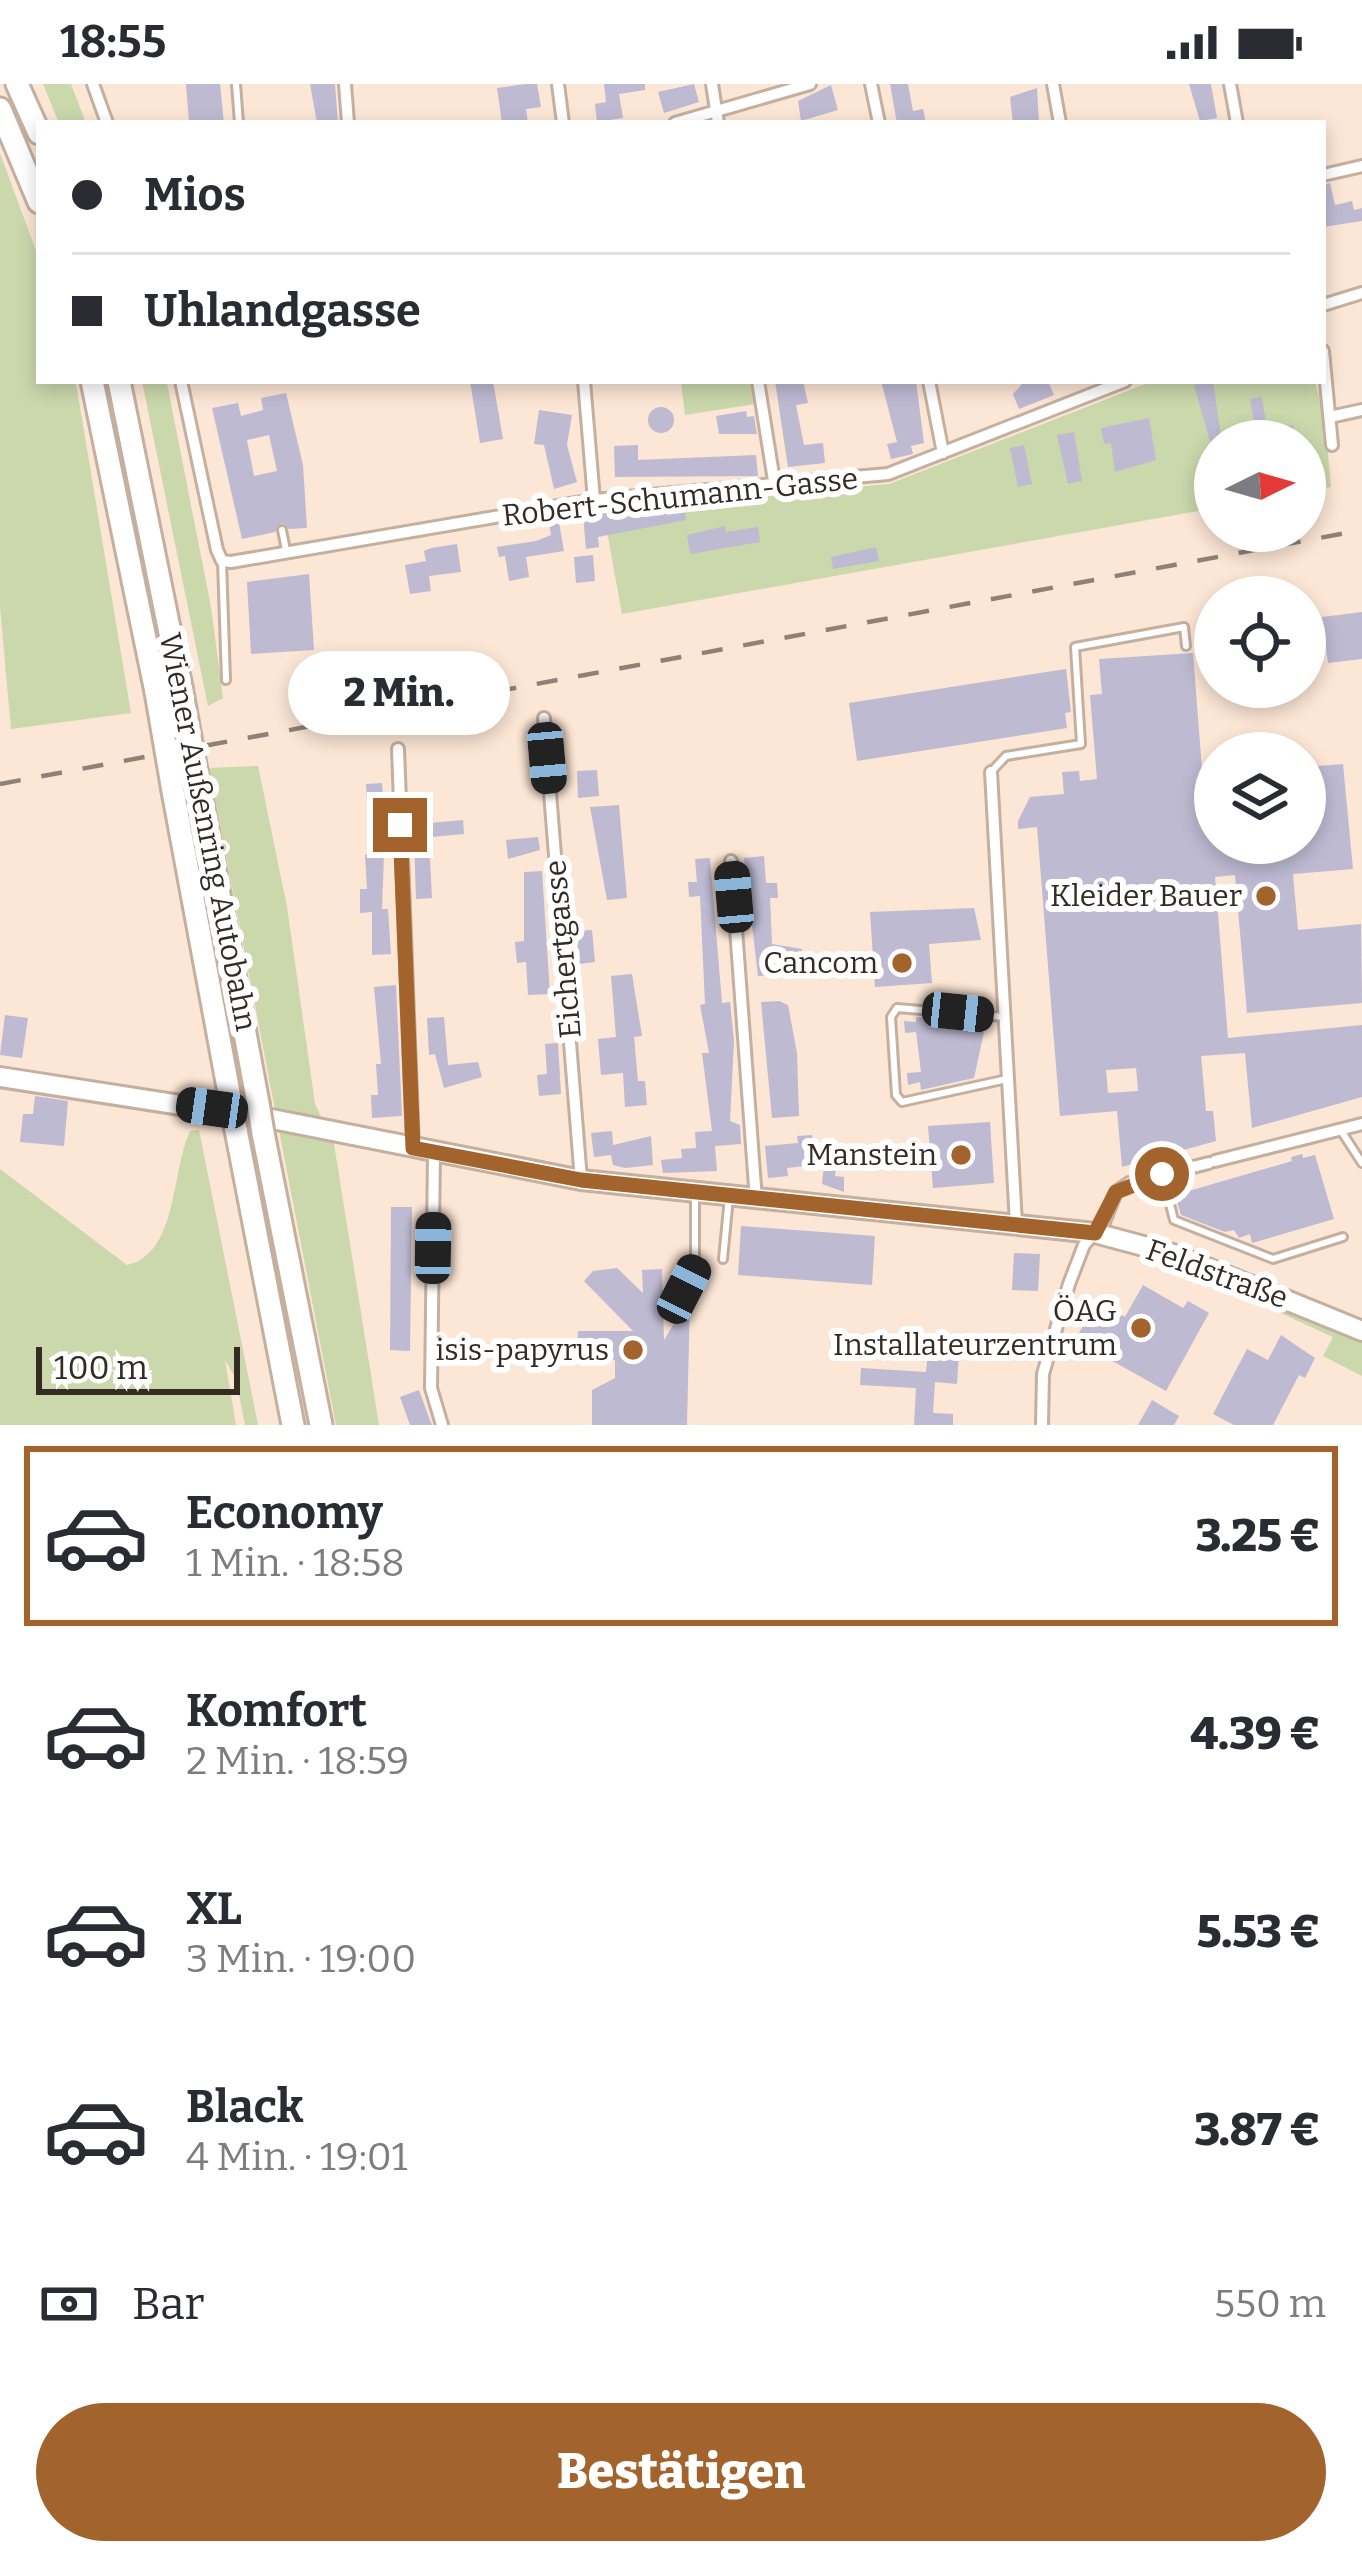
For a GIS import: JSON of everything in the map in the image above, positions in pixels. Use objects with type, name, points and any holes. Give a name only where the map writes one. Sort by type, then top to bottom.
[{"type":"highway","points":[[17,84],[36,126]]},
{"type":"highway","points":[[0,110],[36,195]]},
{"type":"highway","name":"Wiener Außenring Autobahn","points":[[93,384],[156,692],[293,1425]]},
{"type":"highway","name":"Wiener Außenring Autobahn","points":[[120,384],[321,1425]]},
{"type":"main road","name":"Feldstraße","points":[[0,1077],[234,1112],[581,1180],[729,1198],[927,1208],[1095,1233],[1173,1254],[1362,1331]]},
{"type":"street","points":[[93,84],[106,120]]},
{"type":"street","points":[[345,84],[348,120]]},
{"type":"street","points":[[558,84],[562,120]]},
{"type":"street","points":[[712,84],[717,117],[810,84]]},
{"type":"street","points":[[871,84],[878,120]]},
{"type":"street","points":[[1053,84],[1059,120]]},
{"type":"street","points":[[1230,84],[1236,120]]},
{"type":"street","points":[[1326,175],[1362,166]]},
{"type":"street","points":[[1326,304],[1362,293]]},
{"type":"street","points":[[1326,379],[1332,445]]},
{"type":"street","points":[[182,384],[222,561]]},
{"type":"street","points":[[584,384],[594,500]]},
{"type":"street","points":[[758,384],[775,487]]},
{"type":"street","points":[[930,384],[943,453]]},
{"type":"street","name":"Robert-Schumann-Gasse","points":[[222,561],[287,554],[594,500],[888,474],[1111,384]]},
{"type":"street","points":[[1330,417],[1362,410]]},
{"type":"street","name":"Eichertgasse","points":[[544,718],[581,1180]]},
{"type":"street","points":[[398,748],[413,1148]]},
{"type":"street","points":[[991,772],[1016,1224]]},
{"type":"street","points":[[730,861],[756,1200]]},
{"type":"street","points":[[1042,1425],[1043,1374],[1079,1254],[1116,1192],[1162,1174],[1362,1124]]},
{"type":"street","points":[[434,1154],[431,1388],[442,1425]]},
{"type":"lane","points":[[236,84],[238,120]]},
{"type":"lane","points":[[282,530],[287,554]]},
{"type":"lane","points":[[222,561],[226,680]]},
{"type":"lane","points":[[991,772],[1006,756],[1081,744],[1076,647],[1184,627],[1186,646]]},
{"type":"lane","points":[[1004,1016],[913,1006],[897,1008],[891,1017],[896,1095],[902,1102],[1007,1079]]},
{"type":"lane","points":[[1339,1128],[1362,1163]]},
{"type":"lane","points":[[1162,1174],[1174,1220],[1274,1259],[1343,1237]]},
{"type":"lane","points":[[672,1311],[695,1268],[695,1193]]},
{"type":"lane","points":[[723,1259],[729,1198]]},
{"type":"green space","points":[[43,84],[71,84],[85,120],[58,120]]},
{"type":"green space","points":[[0,153],[36,251],[36,384],[76,384],[77,389],[131,713],[11,729],[0,607]]},
{"type":"green space","points":[[143,384],[167,384],[211,607],[223,698],[208,706]]},
{"type":"green space","points":[[681,384],[752,384],[755,404],[685,415]]},
{"type":"green space","points":[[1145,384],[1316,384],[1325,419],[1194,420],[1194,512],[622,614],[603,509],[889,484]]},
{"type":"green space","points":[[1326,430],[1331,487],[1326,488]]},
{"type":"green space","points":[[258,766],[287,907],[315,1104],[334,1144],[379,1425],[336,1425],[209,768]]},
{"type":"green space","points":[[199,1130],[258,1425],[245,1425],[236,1379],[225,1360],[236,1425],[0,1425],[0,1169],[127,1265],[144,1258],[156,1245],[190,1131]]},
{"type":"green space","points":[[1268,1302],[1362,1341],[1362,1376],[1323,1356],[1333,1337],[1263,1305]]},
{"type":"building","points":[[186,84],[220,84],[224,120],[189,120]]},
{"type":"building","points":[[310,84],[335,84],[338,120],[316,120]]},
{"type":"building","points":[[537,84],[541,107],[526,109],[528,120],[502,120],[497,88]]},
{"type":"building","points":[[604,84],[645,84],[645,90],[619,94],[623,118],[597,120],[595,104],[606,102]]},
{"type":"building","points":[[694,84],[699,102],[664,113],[658,92]]},
{"type":"building","points":[[890,84],[908,84],[913,111],[923,109],[925,120],[896,120]]},
{"type":"building","points":[[1189,84],[1211,84],[1217,118],[1200,120]]},
{"type":"building","points":[[831,85],[838,110],[801,120],[798,101]]},
{"type":"building","points":[[1037,88],[1039,120],[1013,120],[1010,97]]},
{"type":"building","points":[[1330,183],[1335,205],[1352,201],[1354,210],[1362,208],[1362,221],[1326,227],[1326,184]]},
{"type":"building","points":[[470,384],[494,384],[503,439],[480,443]]},
{"type":"building","points":[[775,384],[804,384],[808,403],[796,405],[804,445],[823,443],[825,463],[788,467]]},
{"type":"building","points":[[882,384],[916,384],[924,443],[911,446],[913,454],[891,459],[887,444],[897,442]]},
{"type":"building","points":[[1022,384],[1049,384],[1054,395],[1019,409],[1013,394]]},
{"type":"building","points":[[1213,384],[1219,420],[1204,420],[1194,385]]},
{"type":"building","points":[[286,393],[303,465],[307,528],[289,529],[282,523],[275,532],[242,539],[212,408],[238,403],[241,416],[263,410],[261,398]],"holes":[[[269,435],[277,471],[254,476],[247,440]]]},
{"type":"building","points":[[1262,397],[1265,420],[1254,420],[1250,399]]},
{"type":"building","points":[[661,407],[674,420],[661,433],[648,420]]},
{"type":"building","points":[[539,410],[572,415],[567,445],[577,482],[554,489],[544,445],[534,444]]},
{"type":"building","points":[[746,411],[747,417],[754,416],[757,434],[719,434],[716,416]]},
{"type":"building","points":[[1149,418],[1156,460],[1115,472],[1111,443],[1104,444],[1101,428]]},
{"type":"building","points":[[1074,432],[1082,481],[1068,484],[1057,435]]},
{"type":"building","points":[[638,445],[638,460],[756,455],[758,476],[615,477],[614,446]]},
{"type":"building","points":[[1024,445],[1032,484],[1018,487],[1010,448]]},
{"type":"building","points":[[685,511],[686,520],[598,537],[599,547],[586,549],[583,514]]},
{"type":"building","points":[[559,522],[564,551],[526,557],[529,577],[509,581],[505,556],[499,557],[497,547],[551,535],[549,524]]},
{"type":"building","points":[[725,526],[726,532],[758,527],[760,542],[690,554],[687,535]]},
{"type":"building","points":[[457,544],[461,572],[429,576],[431,591],[410,594],[405,565],[426,561],[424,551],[431,548]]},
{"type":"building","points":[[876,547],[879,561],[833,569],[831,557]]},
{"type":"building","points":[[593,555],[595,581],[576,583],[574,557]]},
{"type":"building","points":[[309,574],[314,650],[251,654],[247,582]]},
{"type":"building","points":[[1362,612],[1362,659],[1328,663],[1326,616]]},
{"type":"building","points":[[1193,653],[1199,732],[1194,732],[1194,864],[1326,864],[1326,765],[1343,764],[1353,869],[1293,874],[1298,930],[1361,924],[1362,1003],[1247,1013],[1235,875],[1215,877],[1228,1038],[1362,1025],[1362,1097],[1252,1128],[1245,1053],[1201,1056],[1206,1111],[1213,1111],[1216,1141],[1122,1167],[1117,1111],[1060,1116],[1037,827],[1018,829],[1018,821],[1030,797],[1064,794],[1062,772],[1079,771],[1080,781],[1097,779],[1090,695],[1102,694],[1099,659]],"holes":[[[1136,1068],[1138,1091],[1108,1093],[1106,1070]]]},
{"type":"building","points":[[1066,669],[1071,712],[1065,713],[1067,728],[857,761],[849,703]]},
{"type":"building","points":[[597,770],[599,796],[578,798],[577,771]]},
{"type":"building","points":[[382,783],[385,830],[369,831],[366,784]]},
{"type":"building","points":[[619,805],[627,898],[607,900],[590,807]]},
{"type":"building","points":[[463,820],[464,834],[431,837],[430,823]]},
{"type":"building","points":[[538,837],[540,850],[508,859],[506,840]]},
{"type":"building","points":[[414,840],[429,840],[432,898],[416,899]]},
{"type":"building","points":[[384,854],[382,909],[388,909],[391,954],[372,955],[372,912],[360,913],[360,889],[367,889],[365,855]]},
{"type":"building","points":[[764,856],[766,883],[777,883],[778,898],[770,898],[772,944],[802,949],[802,959],[772,961],[773,975],[758,976],[744,858]]},
{"type":"building","points":[[710,858],[722,1003],[730,1002],[734,1041],[730,1121],[740,1125],[741,1144],[715,1146],[717,1171],[663,1173],[661,1160],[682,1158],[681,1149],[696,1148],[695,1132],[712,1131],[702,1053],[709,1053],[700,1005],[705,1004],[700,896],[689,897],[688,882],[697,882],[695,859]]},
{"type":"building","points":[[542,871],[550,994],[528,995],[526,962],[517,963],[515,942],[524,941],[524,872]]},
{"type":"building","name":"Cancom","points":[[974,908],[981,940],[929,944],[932,983],[875,987],[870,912]]},
{"type":"building","points":[[592,930],[595,962],[579,964],[576,931]]},
{"type":"building","points":[[632,974],[642,1036],[634,1037],[638,1081],[645,1081],[647,1105],[625,1107],[623,1073],[601,1075],[598,1039],[616,1037],[611,976]]},
{"type":"building","points":[[396,985],[402,1116],[372,1118],[371,1095],[378,1095],[376,1064],[381,1064],[374,987]]},
{"type":"building","points":[[761,1002],[788,1005],[797,1053],[799,1116],[772,1118]]},
{"type":"building","points":[[5,1015],[28,1018],[22,1058],[0,1055]]},
{"type":"building","points":[[444,1017],[448,1065],[478,1062],[482,1077],[444,1088],[435,1054],[429,1055],[427,1018]]},
{"type":"building","points":[[916,1017],[967,1021],[968,1032],[984,1032],[974,1078],[921,1090],[920,1082],[908,1085],[907,1073],[921,1072],[916,1032],[905,1033],[904,1021],[916,1022]]},
{"type":"building","points":[[558,1043],[561,1094],[539,1096],[537,1075],[547,1074],[545,1044]]},
{"type":"building","points":[[35,1096],[68,1101],[64,1146],[20,1142],[23,1114],[33,1114]]},
{"type":"building","name":"Manstein","points":[[990,1122],[994,1183],[933,1188],[928,1126]]},
{"type":"building","points":[[612,1131],[613,1145],[651,1136],[653,1165],[625,1168],[613,1165],[611,1155],[594,1157],[591,1133]]},
{"type":"building","points":[[812,1135],[813,1146],[838,1148],[835,1176],[844,1177],[844,1192],[822,1184],[824,1164],[787,1168],[788,1176],[768,1178],[765,1146],[798,1143],[797,1136]]},
{"type":"building","points":[[1302,1154],[1303,1158],[1315,1155],[1334,1219],[1252,1243],[1250,1234],[1239,1238],[1234,1230],[1225,1232],[1181,1215],[1175,1195]]},
{"type":"building","points":[[391,1207],[412,1207],[410,1351],[390,1350]]},
{"type":"building","points":[[741,1226],[875,1236],[872,1285],[738,1275]]},
{"type":"building","points":[[1014,1253],[1040,1254],[1038,1291],[1012,1290]]},
{"type":"building","name":"isis-papyrus","points":[[617,1268],[643,1293],[642,1270],[662,1269],[664,1340],[690,1297],[687,1425],[592,1425],[592,1390],[615,1378],[615,1360],[575,1363],[578,1331],[633,1331],[584,1281],[593,1271]]},
{"type":"building","name":"ÖAG Installateurzentrum","points":[[1143,1285],[1183,1308],[1188,1301],[1209,1313],[1166,1391],[1075,1340],[1097,1301],[1125,1317]]},
{"type":"building","points":[[1281,1335],[1315,1358],[1305,1378],[1299,1375],[1273,1425],[1234,1425],[1213,1414],[1247,1349],[1268,1360]]},
{"type":"building","points":[[928,1352],[959,1354],[957,1384],[935,1382],[933,1413],[953,1414],[953,1425],[914,1425],[916,1388],[860,1385],[861,1368],[926,1372]]},
{"type":"building","points":[[419,1390],[432,1425],[410,1425],[400,1397]]},
{"type":"building","points":[[1152,1400],[1179,1416],[1174,1425],[1138,1425]]},
{"type":"railway","points":[[0,784],[1362,530]]},
{"type":"place","name":"Kleider Bauer","points":[[1266,896]]},
{"type":"place","name":"Cancom","points":[[902,963]]},
{"type":"place","name":"Manstein","points":[[961,1155]]},
{"type":"place","name":"ÖAG Installateurzentrum","points":[[1141,1328]]},
{"type":"place","name":"isis-papyrus","points":[[633,1350]]},
{"type":"route","points":[[400,825],[413,1148],[581,1180],[1095,1233],[1116,1192],[1129,1183],[1162,1174]]}]
